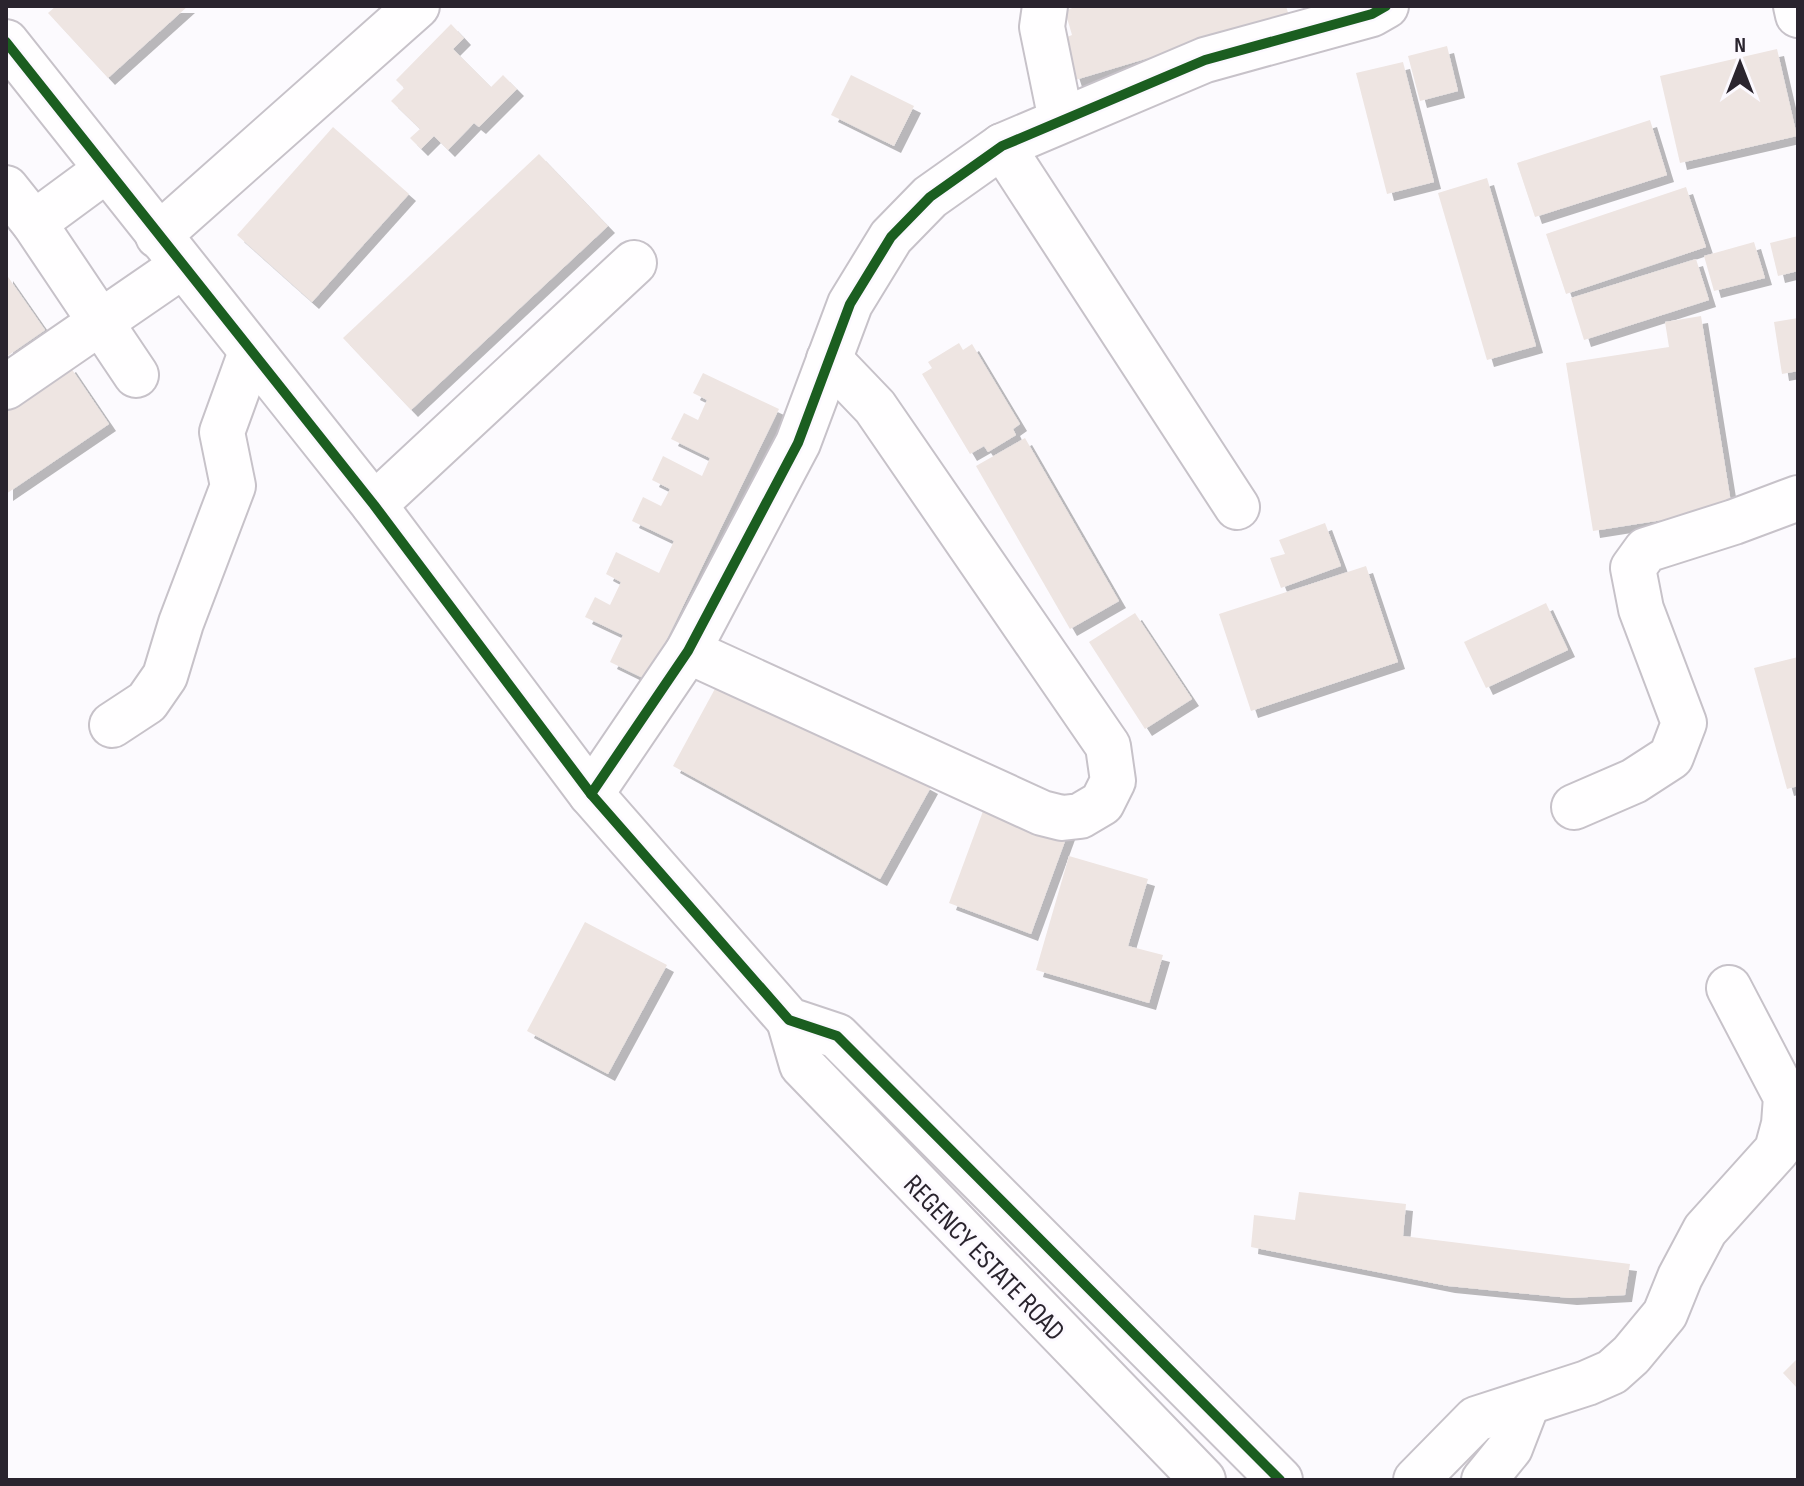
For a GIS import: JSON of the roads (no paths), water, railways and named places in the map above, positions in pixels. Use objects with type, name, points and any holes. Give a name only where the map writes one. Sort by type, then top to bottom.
[{"type":"street","points":[[6,387],[101,323],[417,6]]},
{"type":"street","points":[[1045,6],[1042,27],[1061,120]]},
{"type":"street","points":[[591,794],[688,651],[798,443],[850,304],[891,237],[930,197],[1002,146],[1061,120],[1205,60],[1372,14],[1386,6]]},
{"type":"street","points":[[1796,6],[1798,15]]},
{"type":"street","points":[[6,42],[374,505],[591,794],[789,1020],[837,1036],[1280,1480]]},
{"type":"street","points":[[1002,146],[1237,507]]},
{"type":"street","points":[[34,223],[106,170]]},
{"type":"street","points":[[6,188],[34,223],[136,375]]},
{"type":"street","points":[[374,505],[634,263]]},
{"type":"street","points":[[112,725],[147,702],[165,676],[181,623],[233,486],[222,432],[251,352]]},
{"type":"street","points":[[688,651],[1042,813],[1062,818],[1080,816],[1102,803],[1113,781],[1108,746],[875,407],[829,359]]},
{"type":"street","points":[[1574,807],[1634,781],[1671,757],[1684,723],[1641,609],[1633,568],[1646,550],[1798,498]]},
{"type":"street","points":[[1416,1480],[1476,1419],[1527,1404],[1612,1372],[1631,1355],[1665,1314],[1705,1230],[1777,1150],[1784,1124],[1786,1097],[1729,988]]},
{"type":"street","name":"REGENCY ESTATE ROAD","points":[[789,1020],[802,1065],[1203,1480]]},
{"type":"street","points":[[1082,1358],[1124,1324]]},
{"type":"street","points":[[1484,1480],[1510,1448],[1527,1404]]}]
